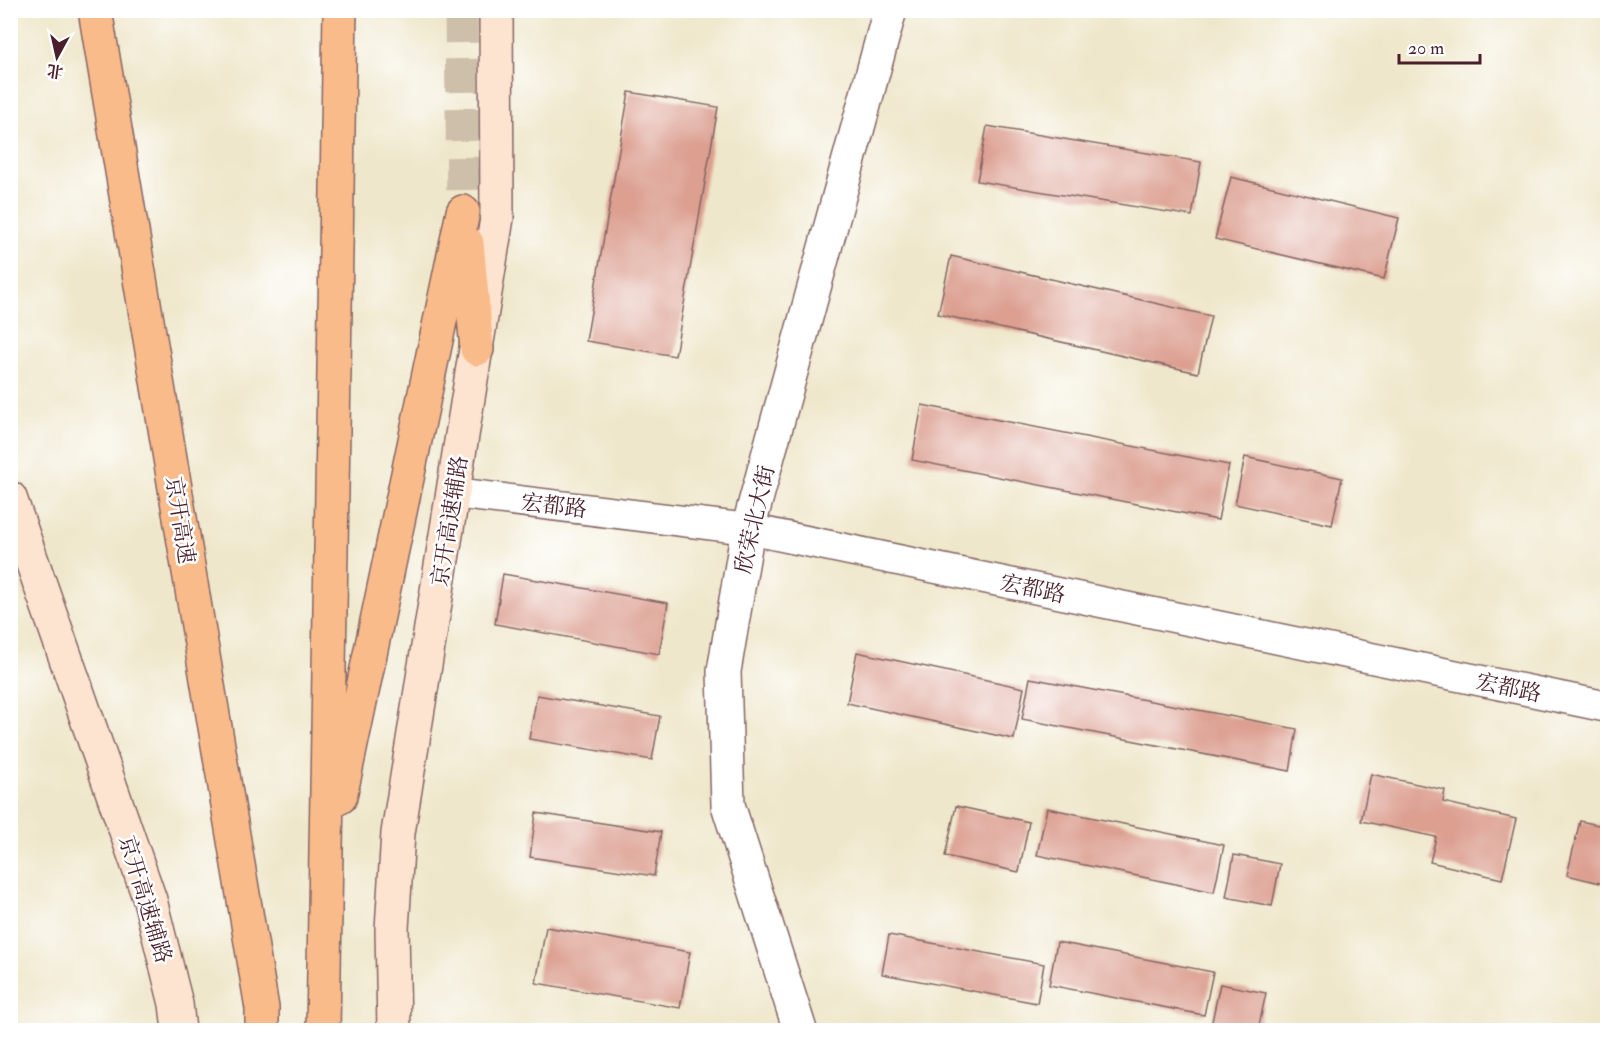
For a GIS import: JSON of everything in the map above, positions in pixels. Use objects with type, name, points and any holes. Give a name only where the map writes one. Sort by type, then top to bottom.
[{"type":"highway","name":"京开高速","points":[[95,10],[262,1008],[262,1030]]},
{"type":"highway","points":[[323,1030],[340,10]]},
{"type":"highway","points":[[324,872],[464,212],[477,348]]},
{"type":"main road","name":"京开高速辅路","points":[[394,1030],[392,929],[398,833],[496,218],[496,10]]},
{"type":"main road","name":"京开高速辅路","points":[[10,498],[150,900],[176,1004],[179,1030]]},
{"type":"street","name":"欣荣北大街","points":[[800,1030],[728,805],[724,671],[748,529],[890,10]]},
{"type":"street","name":"宏都路","points":[[454,493],[748,529],[1608,707]]},
{"type":"building","points":[[629,92],[718,107],[675,356],[586,341]]},
{"type":"building","points":[[987,126],[1201,162],[1192,216],[977,181]]},
{"type":"building","points":[[1231,177],[1399,218],[1384,279],[1215,239]]},
{"type":"building","points":[[951,256],[1211,316],[1198,373],[938,314]]},
{"type":"building","points":[[922,405],[1229,465],[1218,520],[912,460]]},
{"type":"building","points":[[1245,457],[1342,478],[1332,525],[1235,504]]},
{"type":"building","points":[[503,574],[668,603],[659,654],[495,624]]},
{"type":"building","points":[[857,652],[1024,688],[1014,739],[847,703]]},
{"type":"building","points":[[1030,678],[1297,729],[1290,771],[1022,719]]},
{"type":"building","points":[[537,695],[660,716],[652,760],[529,739]]},
{"type":"building","points":[[1371,774],[1445,790],[1443,802],[1516,819],[1502,879],[1430,862],[1436,837],[1361,821]]},
{"type":"building","points":[[956,806],[1029,822],[1019,872],[945,856]]},
{"type":"building","points":[[1047,808],[1224,845],[1214,892],[1037,855]]},
{"type":"building","points":[[536,813],[661,832],[654,876],[530,857]]},
{"type":"building","points":[[1580,821],[1608,827],[1608,885],[1567,875]]},
{"type":"building","points":[[1234,855],[1280,864],[1272,906],[1226,897]]},
{"type":"building","points":[[546,927],[690,952],[680,1008],[536,983]]},
{"type":"building","points":[[889,935],[1044,964],[1037,1003],[882,974]]},
{"type":"building","points":[[1057,942],[1213,972],[1204,1015],[1049,985]]},
{"type":"building","points":[[1220,984],[1266,993],[1258,1030],[1236,1030],[1211,1026]]},
{"type":"tunnel","points":[[461,10],[463,212]]}]
